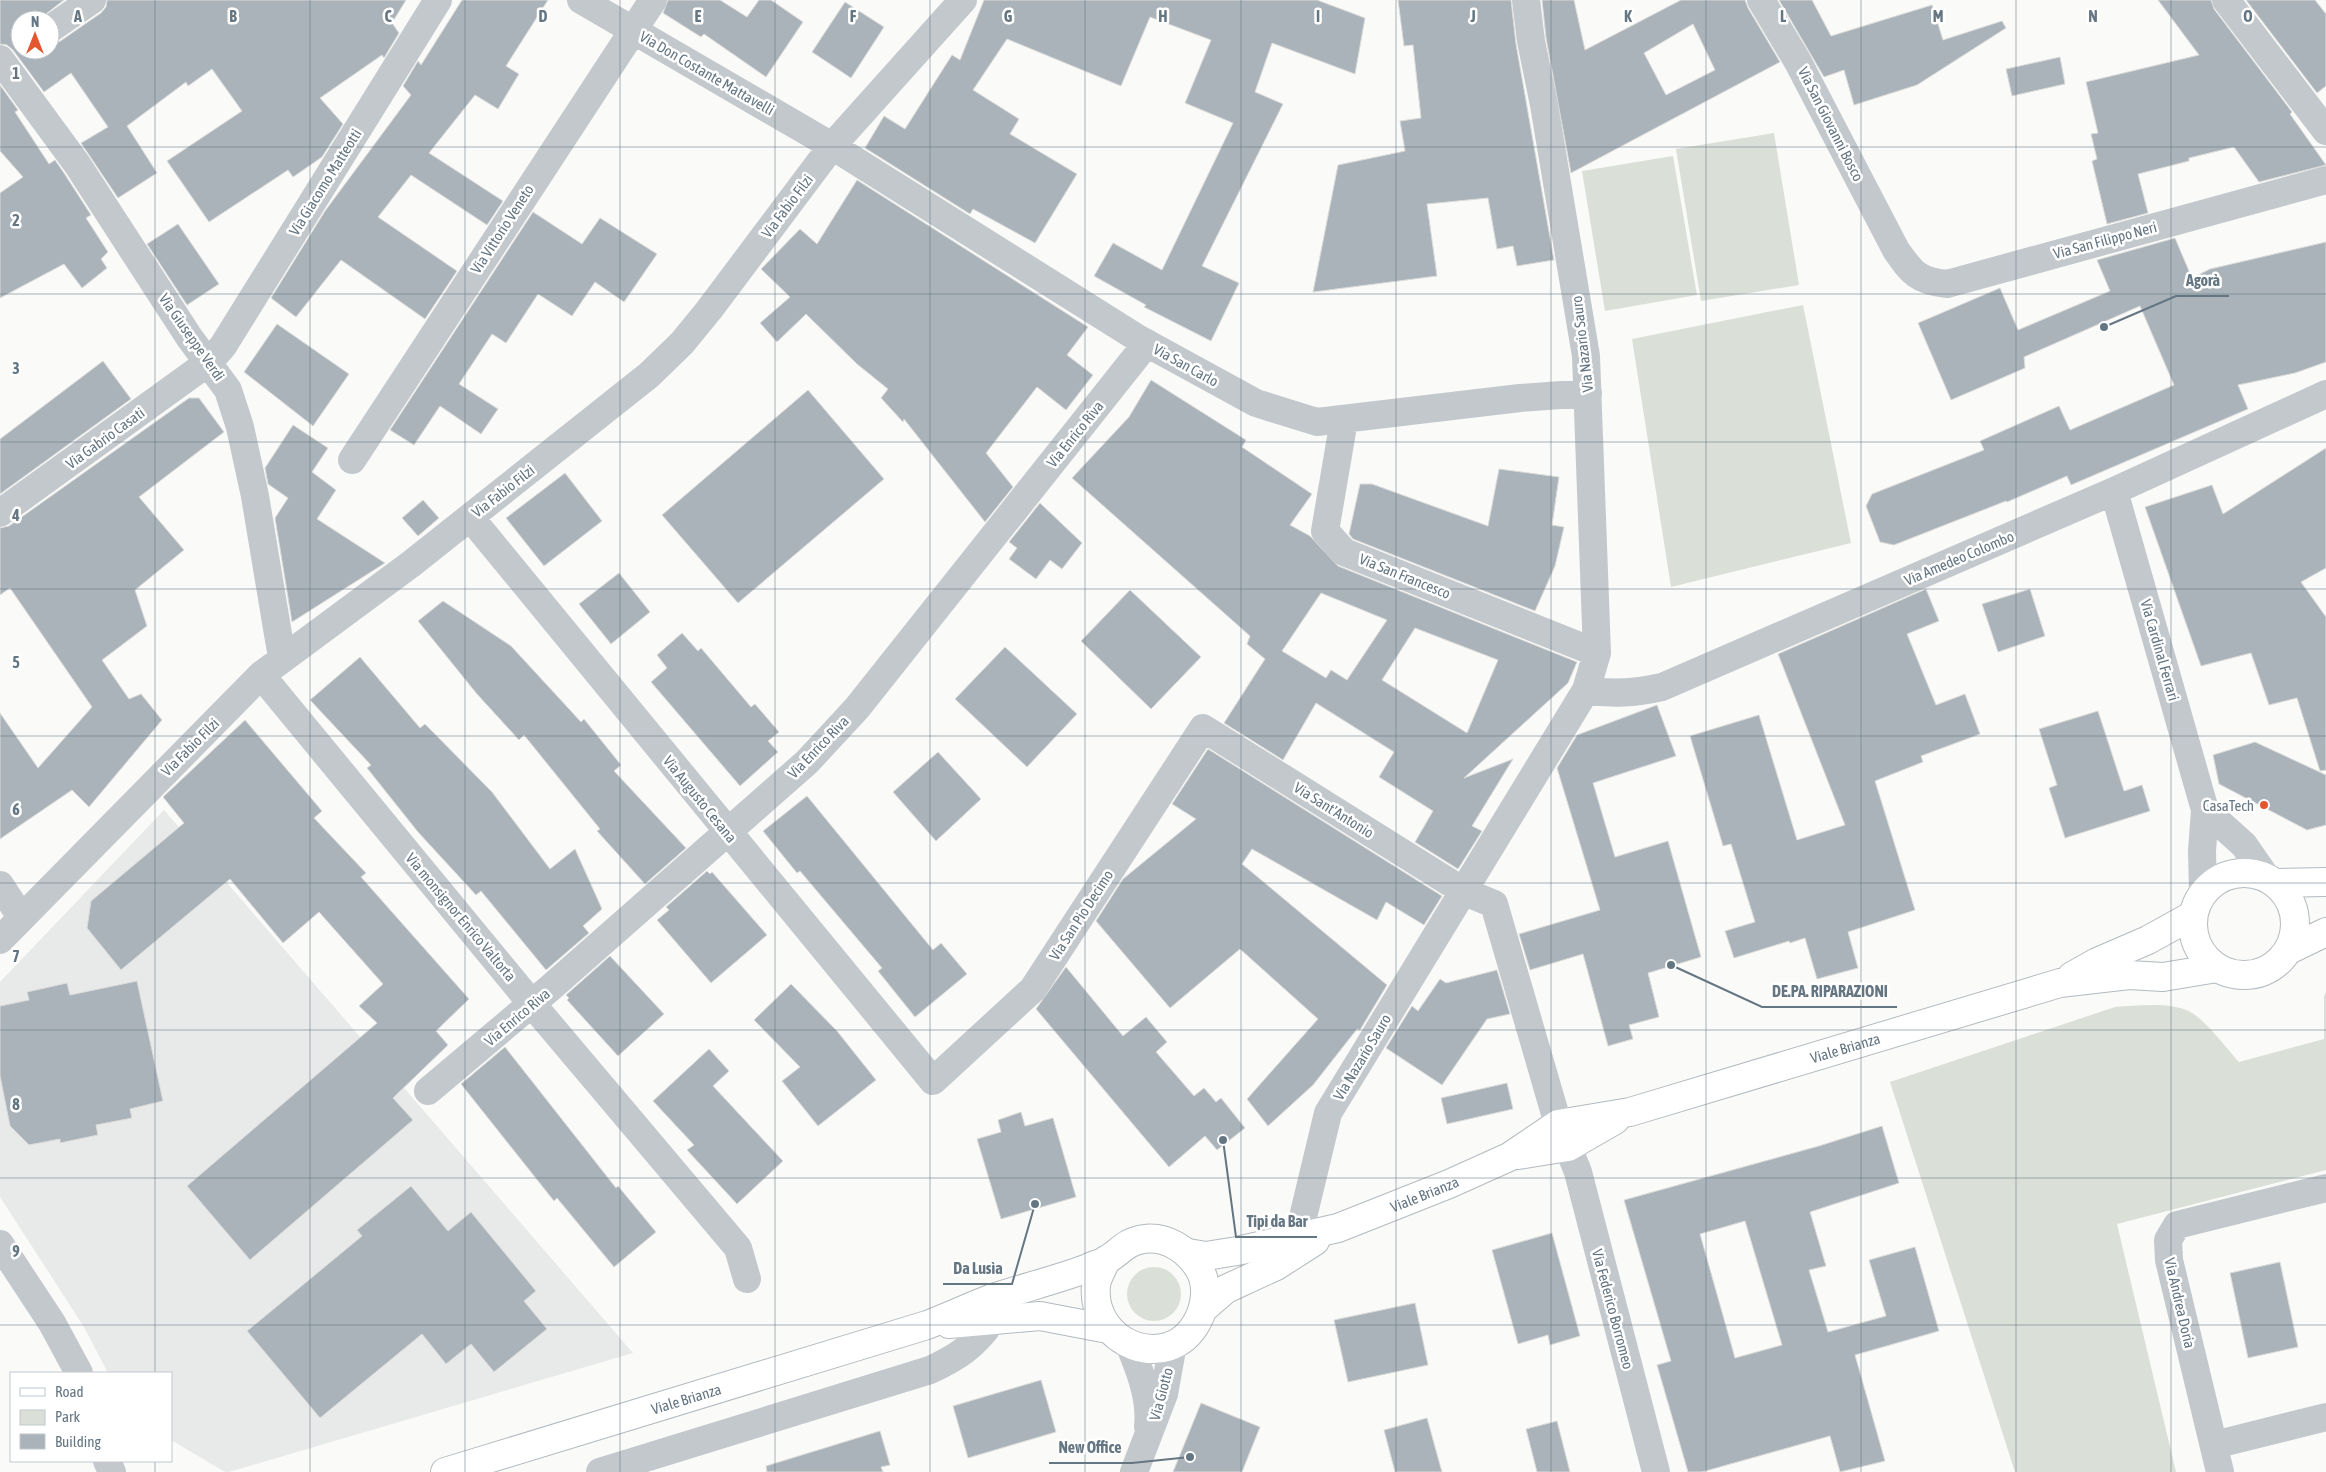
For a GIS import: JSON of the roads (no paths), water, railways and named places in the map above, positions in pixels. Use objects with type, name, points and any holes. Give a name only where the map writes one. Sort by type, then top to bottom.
[{"type":"main road","name":"Viale Brianza","points":[[2060,983],[2097,962],[2148,940],[2198,903],[2231,874],[2271,880],[2326,882]]},
{"type":"main road","points":[[2271,880],[2286,894],[2296,921],[2294,936],[2289,950]]},
{"type":"main road","points":[[2198,903],[2192,930],[2197,945],[2205,958],[2217,968]]},
{"type":"main road","name":"Viale Brianza","points":[[1188,1254],[1213,1254],[1298,1238],[1338,1228],[1449,1184],[1509,1157],[1630,1112],[2060,983],[2129,976],[2163,976],[2217,968],[2234,974],[2251,975],[2268,970],[2289,950],[2326,932]]},
{"type":"main road","name":"Viale Brianza","points":[[1203,1309],[1226,1289],[1276,1266],[1338,1228]]},
{"type":"main road","name":"Viale Brianza","points":[[445,1472],[927,1325],[990,1299],[1106,1260],[1123,1246],[1146,1239],[1168,1241],[1188,1254],[1200,1270],[1205,1289],[1203,1309],[1197,1323],[1186,1335],[1173,1344],[1158,1348],[1143,1348],[1118,1337],[1040,1316],[991,1322],[927,1325]]},
{"type":"main road","name":"Viale Brianza","points":[[1106,1260],[1096,1283],[1097,1307],[1118,1337]]},
{"type":"street","points":[[60,22],[92,0]]},
{"type":"street","name":"Via Giacomo Matteotti","points":[[209,362],[223,346],[438,0]]},
{"type":"street","name":"Via Don Costante Mattavelli","points":[[581,0],[832,146]]},
{"type":"street","name":"Via Vittorio Veneto","points":[[352,460],[653,0]]},
{"type":"street","name":"Via Fabio Filzi","points":[[0,940],[271,667],[411,564],[650,375],[682,343],[832,146],[963,0]]},
{"type":"street","name":"Via Nazario Sauro","points":[[1298,1238],[1328,1113],[1586,690],[1597,653],[1586,356],[1544,104],[1531,41],[1526,0]]},
{"type":"street","name":"Via San Giovanni Bosco","points":[[1761,0],[1798,62],[1896,250]]},
{"type":"street","points":[[2226,0],[2326,131]]},
{"type":"street","name":"Via Giuseppe Verdi","points":[[6,58],[184,329],[228,390],[240,428],[255,496],[271,667]]},
{"type":"street","name":"Via San Carlo","points":[[832,146],[1147,343],[1256,403],[1317,422],[1520,398],[1588,393]]},
{"type":"street","name":"Via San Filippo Neri","points":[[1896,250],[1911,272],[1928,282],[1946,284],[2326,180]]},
{"type":"street","name":"Via Enrico Riva","points":[[428,1091],[532,1004],[806,762],[857,708],[1147,343]]},
{"type":"street","name":"Via Gabrio Casati","points":[[0,513],[209,362]]},
{"type":"street","name":"Via Amedeo Colombo","points":[[1586,690],[1607,694],[1636,693],[1662,687],[2114,491],[2326,394]]},
{"type":"street","name":"Via San Francesco","points":[[1344,420],[1325,530],[1344,552],[1597,653]]},
{"type":"street","name":"Via Cardinal Ferrari","points":[[2114,491],[2206,810],[2198,903]]},
{"type":"street","name":"Via Augusto Cesana","points":[[470,517],[726,832],[932,1081]]},
{"type":"street","name":"Via monsignor Enrico Valtorta","points":[[271,667],[532,1004],[738,1248],[746,1279]]},
{"type":"street","name":"Via Sant'Antonio","points":[[1203,728],[1464,892]]},
{"type":"street","name":"Via San Pio Decimo","points":[[932,1081],[1033,989],[1203,728]]},
{"type":"street","points":[[2206,810],[2244,845],[2271,880]]},
{"type":"street","points":[[0,885],[21,917]]},
{"type":"street","name":"Via Federico Borromeo","points":[[1464,892],[1494,904],[1563,1136],[1578,1172],[1656,1472]]},
{"type":"street","name":"Via Andrea Doria","points":[[2220,1472],[2169,1260],[2168,1240],[2177,1225],[2326,1188]]},
{"type":"street","points":[[0,1244],[52,1323],[78,1372]]},
{"type":"street","points":[[600,1472],[930,1370],[957,1358],[981,1337],[991,1322]]},
{"type":"street","name":"Via Giotto","points":[[1118,1337],[1145,1387],[1149,1415],[1146,1444]]},
{"type":"street","name":"Via Giotto","points":[[1134,1472],[1164,1394],[1173,1344]]},
{"type":"street","points":[[2214,1445],[2326,1417]]},
{"type":"place","name":"Agorà","points":[[2104,327]]},
{"type":"place","name":"CasaTech","points":[[2264,805]]},
{"type":"place","name":"DE.PA. RIPARAZIONI","points":[[1671,965]]},
{"type":"place","name":"Tipi da Bar","points":[[1223,1140]]},
{"type":"place","name":"Da Lusìa","points":[[1035,1204]]},
{"type":"place","name":"New Office","points":[[1190,1457]]}]
